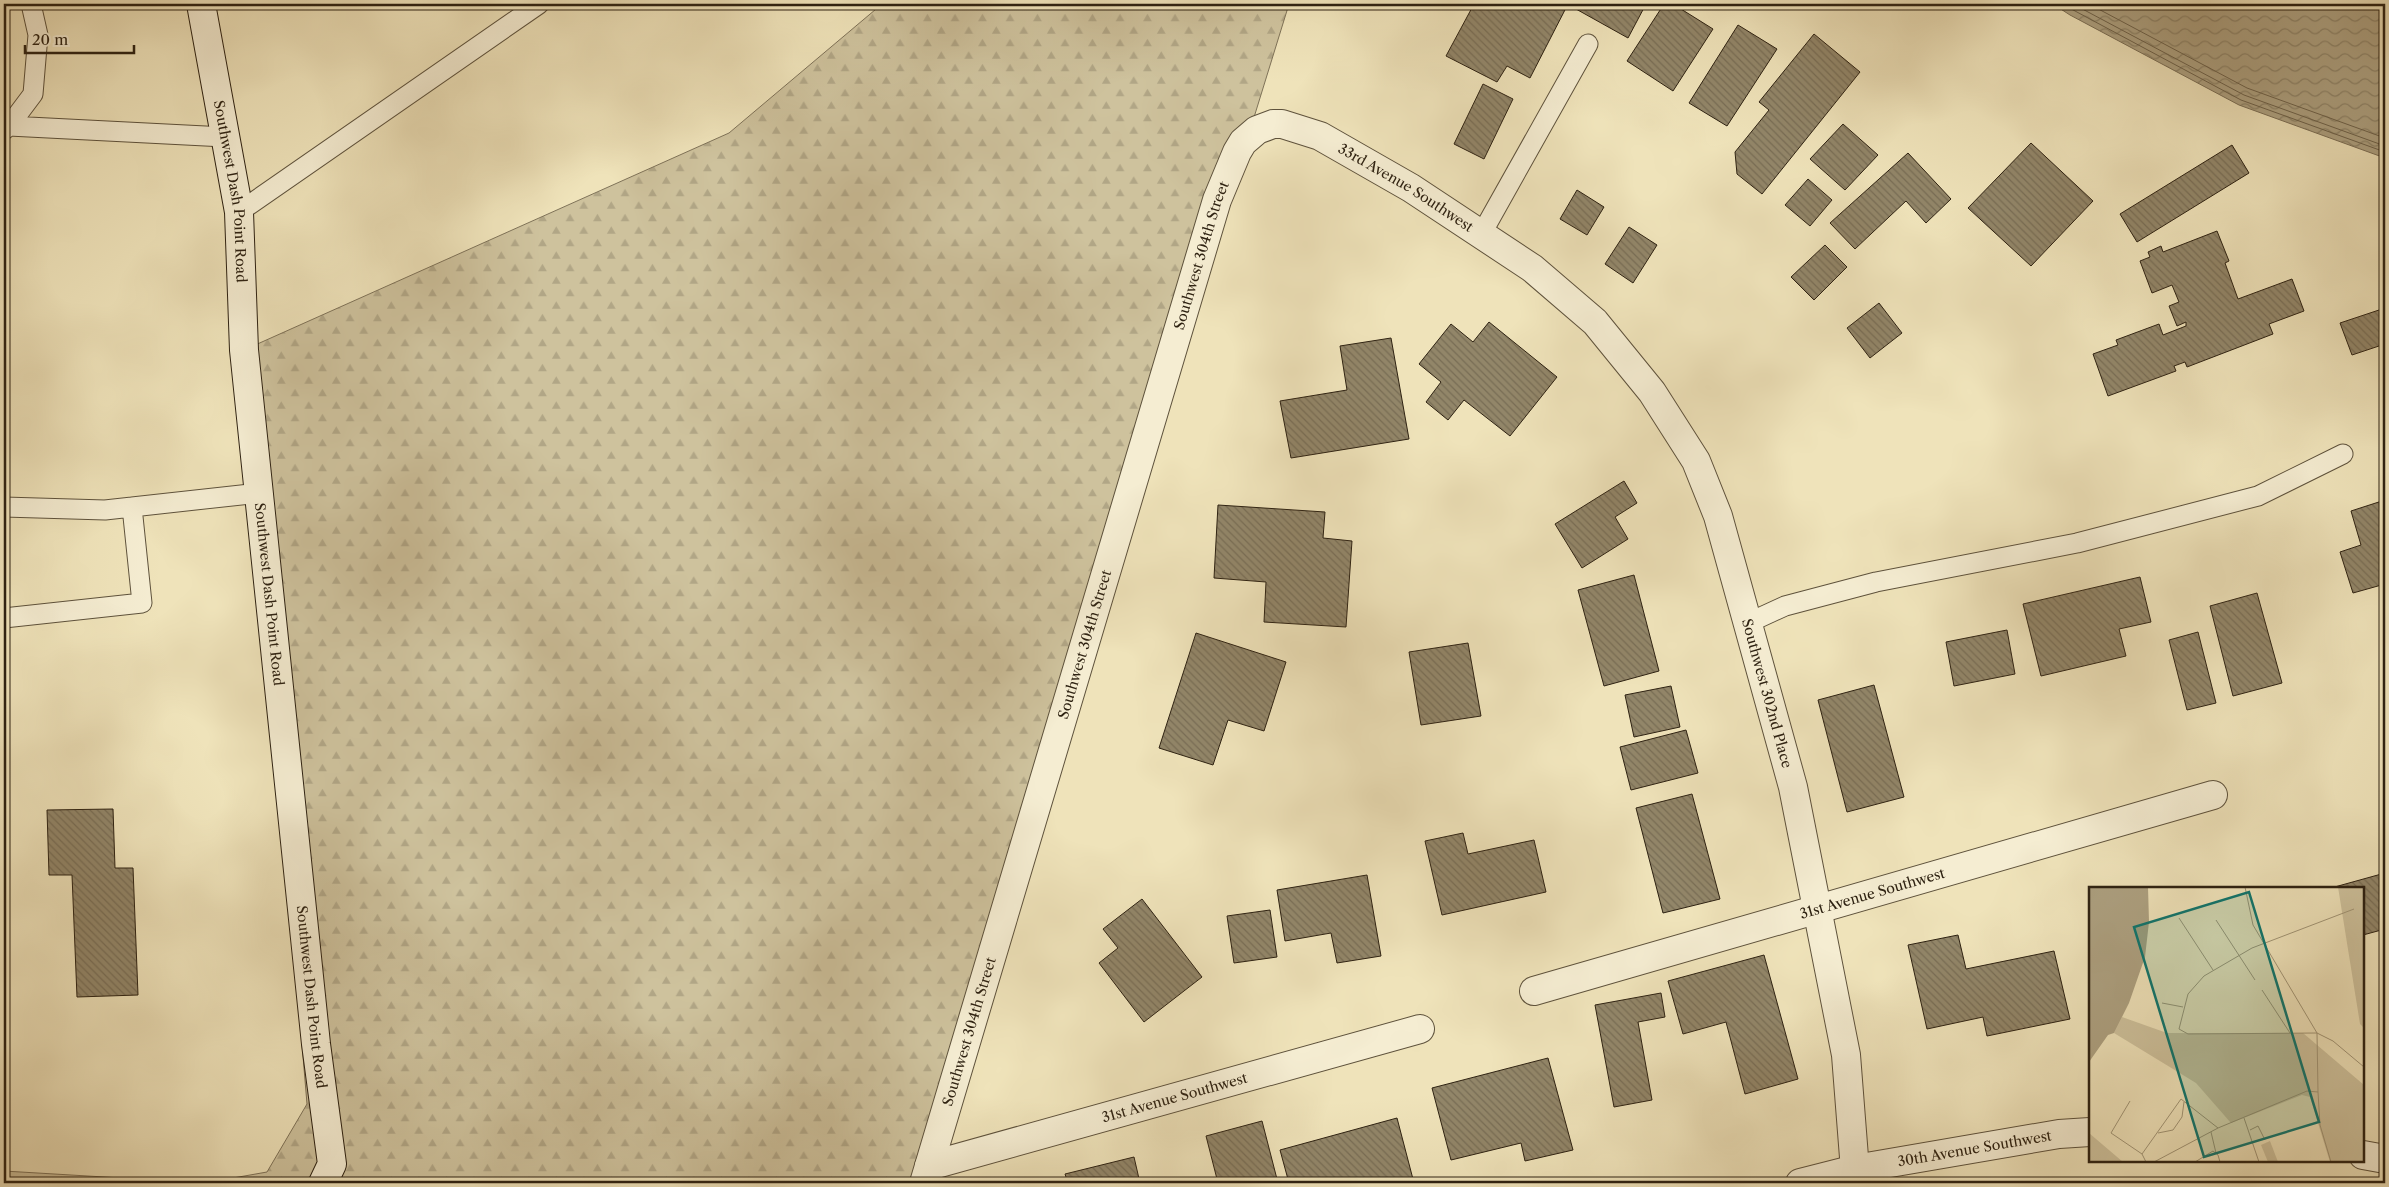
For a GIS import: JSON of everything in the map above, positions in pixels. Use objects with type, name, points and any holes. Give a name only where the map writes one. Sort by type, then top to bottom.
[{"type":"street","name":"Southwest Dash Point Road","points":[[200,4],[239,212],[244,350],[316,1044],[332,1164],[323,1183]]},
{"type":"street","name":"33rd Avenue Southwest","points":[[1273,124],[1290,126],[1320,136],[1412,188],[1532,268]]},
{"type":"street","name":"Southwest 304th Street","points":[[926,1174],[1217,200],[1243,142],[1257,130],[1273,124]]},
{"type":"street","name":"Southwest 302nd Place","points":[[1532,268],[1595,322],[1652,392],[1696,461],[1718,516],[1793,787],[1846,1055],[1855,1176]]},
{"type":"street","name":"31st Avenue Southwest","points":[[1534,991],[2212,795]]},
{"type":"street","name":"31st Avenue Southwest","points":[[926,1174],[1420,1028]]},
{"type":"street","name":"30th Avenue Southwest","points":[[1800,1183],[1855,1176],[2060,1134],[2089,1132]]},
{"type":"street","points":[[2364,1155],[2385,1159]]},
{"type":"lane","points":[[7,128],[33,94],[38,35],[31,4]]},
{"type":"lane","points":[[239,212],[539,4]]},
{"type":"lane","points":[[1482,233],[1588,44]]},
{"type":"lane","points":[[7,128],[225,137]]},
{"type":"lane","points":[[1748,622],[1785,606],[1876,582],[2077,543],[2258,496],[2343,454]]},
{"type":"lane","points":[[4,507],[105,510],[259,493]]},
{"type":"lane","points":[[4,618],[142,603],[132,507]]},
{"type":"green space","points":[[882,4],[1289,4],[925,1183],[205,1183],[267,1172],[307,1104],[244,350],[729,133]]},
{"type":"green space","points":[[4,1171],[205,1183],[4,1183]]},
{"type":"water","points":[[2053,4],[2385,4],[2385,158],[2239,105],[2070,15]]},
{"type":"building","points":[[1474,4],[1568,4],[1530,78],[1507,66],[1497,82],[1446,56]]},
{"type":"building","points":[[1579,4],[1646,4],[1628,38],[1576,9]]},
{"type":"building","points":[[1664,4],[1673,4],[1713,29],[1673,91],[1627,61]]},
{"type":"building","points":[[1738,25],[1777,49],[1727,126],[1689,103]]},
{"type":"building","points":[[1814,34],[1860,72],[1762,194],[1737,174],[1735,152],[1769,110],[1759,102]]},
{"type":"building","points":[[1483,84],[1513,99],[1484,159],[1454,144]]},
{"type":"building","points":[[1843,124],[1878,155],[1845,190],[1810,159]]},
{"type":"building","points":[[2031,143],[2093,201],[2031,266],[1968,208]]},
{"type":"building","points":[[2232,145],[2249,173],[2137,242],[2120,214]]},
{"type":"building","points":[[1908,153],[1951,199],[1926,223],[1906,201],[1855,249],[1830,223]]},
{"type":"building","points":[[1808,179],[1832,200],[1810,226],[1785,205]]},
{"type":"building","points":[[1577,190],[1604,207],[1587,235],[1560,219]]},
{"type":"building","points":[[1629,227],[1657,245],[1633,283],[1605,264]]},
{"type":"building","points":[[2217,231],[2229,261],[2225,263],[2238,299],[2292,279],[2304,311],[2269,324],[2273,334],[2187,367],[2185,362],[2174,366],[2176,371],[2108,396],[2093,354],[2118,345],[2116,340],[2159,324],[2163,335],[2186,326],[2186,322],[2177,326],[2169,306],[2179,302],[2172,285],[2152,293],[2140,261],[2150,257],[2148,252],[2161,246],[2163,252]]},
{"type":"building","points":[[1825,245],[1847,267],[1814,300],[1791,277]]},
{"type":"building","points":[[1879,303],[1902,333],[1870,358],[1847,328]]},
{"type":"building","points":[[2385,308],[2385,344],[2352,355],[2340,323]]},
{"type":"building","points":[[1489,322],[1557,377],[1510,436],[1464,400],[1448,420],[1426,402],[1441,382],[1419,364],[1451,324],[1473,342]]},
{"type":"building","points":[[1391,338],[1409,439],[1291,458],[1280,401],[1347,390],[1340,346]]},
{"type":"building","points":[[1624,481],[1637,503],[1615,517],[1628,539],[1582,568],[1555,524]]},
{"type":"building","points":[[2385,500],[2385,584],[2353,593],[2340,552],[2361,545],[2351,511]]},
{"type":"building","points":[[1218,505],[1325,512],[1323,538],[1352,541],[1346,627],[1264,622],[1266,582],[1214,578]]},
{"type":"building","points":[[1634,575],[1659,671],[1604,686],[1578,590]]},
{"type":"building","points":[[2140,577],[2151,622],[2119,629],[2126,656],[2041,676],[2023,604]]},
{"type":"building","points":[[2257,593],[2282,683],[2233,696],[2210,606]]},
{"type":"building","points":[[2007,630],[2015,674],[1954,686],[1946,642]]},
{"type":"building","points":[[2198,632],[2216,703],[2187,710],[2169,640]]},
{"type":"building","points":[[1196,633],[1286,662],[1264,731],[1228,720],[1213,765],[1159,748]]},
{"type":"building","points":[[1468,643],[1481,716],[1421,725],[1409,652]]},
{"type":"building","points":[[1874,685],[1904,797],[1847,812],[1818,700]]},
{"type":"building","points":[[1671,686],[1680,727],[1634,737],[1625,695]]},
{"type":"building","points":[[1686,730],[1698,773],[1631,790],[1620,747]]},
{"type":"building","points":[[1692,794],[1720,899],[1663,913],[1636,808]]},
{"type":"building","points":[[113,809],[115,868],[133,868],[138,995],[77,997],[72,875],[49,875],[47,810]]},
{"type":"building","points":[[1463,833],[1468,854],[1534,840],[1546,892],[1442,915],[1425,841]]},
{"type":"building","points":[[2385,873],[2385,929],[2364,935],[2364,887],[2335,887]]},
{"type":"building","points":[[1367,875],[1381,956],[1337,963],[1331,933],[1285,941],[1277,890]]},
{"type":"building","points":[[1142,899],[1202,977],[1144,1022],[1099,963],[1118,948],[1103,929]]},
{"type":"building","points":[[1270,910],[1277,957],[1234,963],[1227,916]]},
{"type":"building","points":[[1958,935],[1966,969],[2054,951],[2070,1019],[1987,1036],[1983,1017],[1927,1029],[1908,945]]},
{"type":"building","points":[[1764,955],[1798,1079],[1745,1094],[1726,1022],[1683,1034],[1668,981]]},
{"type":"building","points":[[1661,993],[1665,1017],[1638,1022],[1652,1100],[1614,1107],[1595,1005]]},
{"type":"building","points":[[1548,1058],[1573,1150],[1525,1161],[1521,1143],[1451,1160],[1432,1088]]},
{"type":"building","points":[[1397,1118],[1414,1183],[1289,1183],[1280,1150]]},
{"type":"building","points":[[1262,1121],[1278,1183],[1218,1183],[1206,1136]]},
{"type":"building","points":[[1134,1157],[1140,1183],[1068,1183],[1065,1174]]}]
